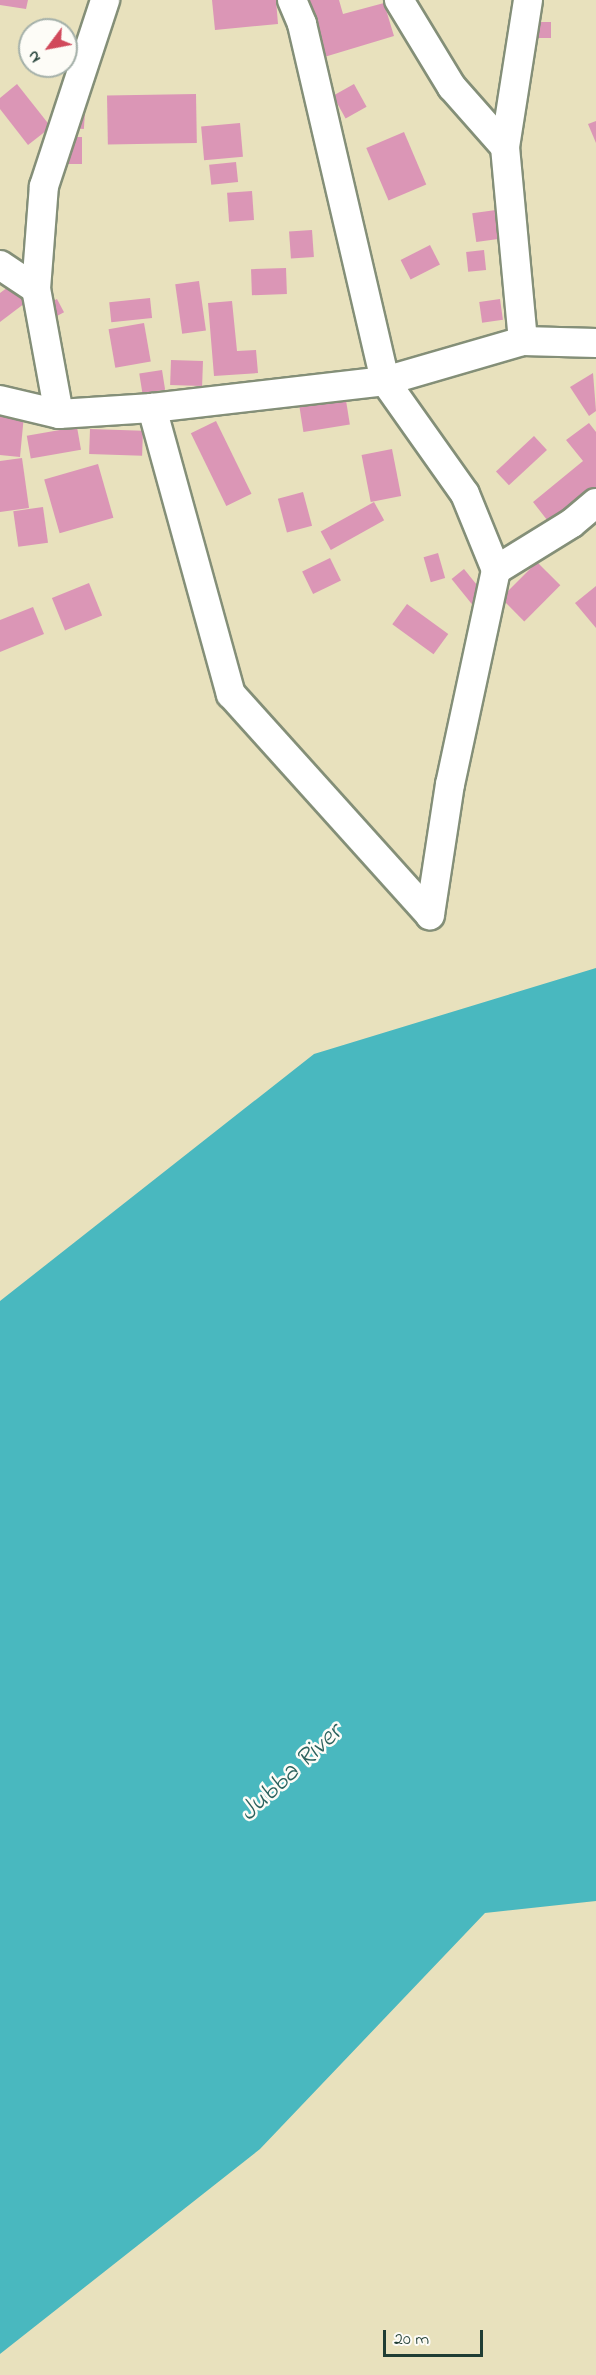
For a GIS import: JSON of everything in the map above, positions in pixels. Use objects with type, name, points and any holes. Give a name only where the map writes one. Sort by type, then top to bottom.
[{"type":"street","points":[[59,414],[36,289],[44,186],[105,0]]},
{"type":"street","points":[[152,408],[231,694],[430,915],[450,784],[496,570],[465,494],[385,381],[302,24],[292,0]]},
{"type":"street","points":[[399,0],[452,87],[506,147]]},
{"type":"street","points":[[523,341],[506,147],[528,0]]},
{"type":"street","points":[[0,265],[36,289]]},
{"type":"street","points":[[0,400],[59,414],[152,408],[385,381],[523,341],[596,343]]},
{"type":"street","points":[[496,570],[572,523],[596,502]]},
{"type":"water","name":"Jubba River","points":[[596,968],[596,1901],[485,1913],[260,2149],[0,2354],[0,1301],[314,1054]]},
{"type":"building","points":[[0,0],[28,0],[26,9],[0,5]]},
{"type":"building","points":[[212,0],[276,0],[278,24],[215,30]]},
{"type":"building","points":[[304,0],[339,0],[343,14],[384,3],[394,36],[321,58]]},
{"type":"building","points":[[529,22],[551,22],[551,38],[529,38]]},
{"type":"building","points":[[17,84],[51,127],[28,145],[0,109],[0,98]]},
{"type":"building","points":[[354,84],[367,107],[346,118],[333,96]]},
{"type":"building","points":[[196,94],[197,143],[108,145],[107,96]]},
{"type":"building","points":[[69,112],[85,113],[84,129],[68,128]]},
{"type":"building","points":[[596,121],[596,143],[588,124]]},
{"type":"building","points":[[240,123],[243,157],[204,160],[201,126]]},
{"type":"building","points":[[404,132],[426,184],[389,200],[366,148]]},
{"type":"building","points":[[68,137],[82,137],[82,164],[68,164]]},
{"type":"building","points":[[236,162],[238,182],[211,185],[209,165]]},
{"type":"building","points":[[252,191],[254,220],[229,222],[227,193]]},
{"type":"building","points":[[496,210],[500,239],[476,242],[472,213]]},
{"type":"building","points":[[312,230],[314,257],[291,259],[289,232]]},
{"type":"building","points":[[430,245],[440,265],[411,280],[401,260]]},
{"type":"building","points":[[484,250],[486,270],[468,272],[466,252]]},
{"type":"building","points":[[286,268],[287,294],[252,295],[251,269]]},
{"type":"building","points":[[19,279],[33,297],[0,322],[0,293]]},
{"type":"building","points":[[199,281],[206,331],[182,334],[175,284]]},
{"type":"building","points":[[150,298],[152,318],[111,322],[109,302]]},
{"type":"building","points":[[57,299],[64,312],[51,319],[44,306]]},
{"type":"building","points":[[500,299],[503,320],[482,323],[479,302]]},
{"type":"building","points":[[232,301],[237,351],[256,350],[258,373],[214,376],[208,303]]},
{"type":"building","points":[[144,323],[151,361],[115,368],[109,329]]},
{"type":"building","points":[[171,360],[203,361],[202,386],[170,385]]},
{"type":"building","points":[[162,370],[165,390],[142,393],[139,374]]},
{"type":"building","points":[[593,373],[596,411],[589,416],[570,387]]},
{"type":"building","points":[[345,394],[350,425],[303,432],[299,401]]},
{"type":"building","points":[[0,413],[24,415],[20,457],[0,455]]},
{"type":"building","points":[[216,421],[252,494],[226,506],[191,433]]},
{"type":"building","points":[[589,423],[596,432],[596,489],[551,525],[533,502],[583,461],[566,440]]},
{"type":"building","points":[[77,427],[81,450],[31,459],[27,436]]},
{"type":"building","points":[[90,429],[143,431],[142,456],[89,454]]},
{"type":"building","points":[[534,436],[547,450],[509,485],[496,471]]},
{"type":"building","points":[[392,449],[401,496],[371,502],[362,455]]},
{"type":"building","points":[[22,458],[29,508],[0,512],[0,461]]},
{"type":"building","points":[[98,464],[113,518],[60,533],[44,479]]},
{"type":"building","points":[[303,492],[312,526],[287,533],[278,499]]},
{"type":"building","points":[[374,502],[384,520],[331,550],[321,532]]},
{"type":"building","points":[[43,507],[48,543],[18,547],[13,511]]},
{"type":"building","points":[[438,553],[445,578],[431,582],[424,557]]},
{"type":"building","points":[[330,558],[341,580],[313,594],[302,572]]},
{"type":"building","points":[[537,562],[560,585],[524,621],[501,598]]},
{"type":"building","points":[[464,569],[486,596],[474,606],[452,579]]},
{"type":"building","points":[[89,583],[102,615],[65,630],[52,598]]},
{"type":"building","points":[[596,586],[596,628],[575,603]]},
{"type":"building","points":[[407,604],[448,634],[434,654],[392,624]]},
{"type":"building","points":[[33,607],[44,634],[0,652],[0,620]]}]
